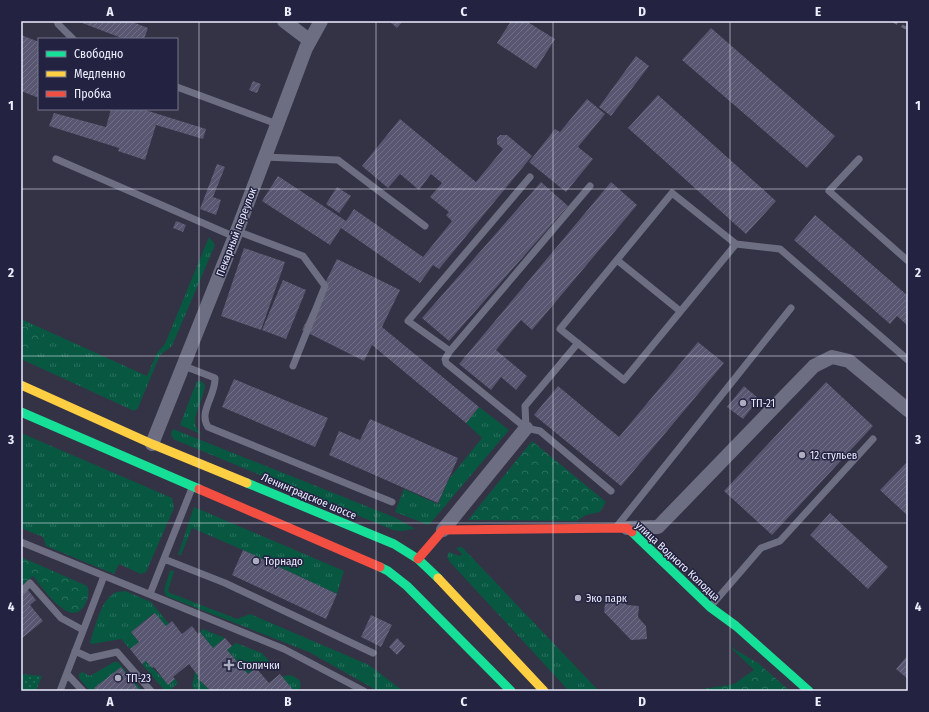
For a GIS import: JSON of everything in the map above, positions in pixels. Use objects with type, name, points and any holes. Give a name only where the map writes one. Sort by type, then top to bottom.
[{"type":"main road","name":"Ленинградское шоссе","points":[[21,385],[152,444],[394,544],[418,559],[446,585],[544,691]]},
{"type":"main road","points":[[21,412],[388,571],[407,586],[511,691]]},
{"type":"main road","points":[[418,559],[443,530],[621,528]]},
{"type":"main road","name":"улица Водного Колодца","points":[[621,528],[710,607],[736,626],[809,691]]},
{"type":"street","points":[[284,21],[309,40]]},
{"type":"street","name":"Пекарный переулок","points":[[152,444],[236,234],[276,124],[309,40],[321,21]]},
{"type":"street","points":[[621,528],[658,527],[814,366],[832,357],[849,362],[908,410]]},
{"type":"street","points":[[443,530],[526,428]]},
{"type":"lane","points":[[57,21],[58,24],[72,38]]},
{"type":"lane","points":[[178,87],[276,124]]},
{"type":"lane","points":[[264,157],[338,160],[424,226]]},
{"type":"lane","points":[[56,159],[236,234],[303,256],[325,286],[293,366]]},
{"type":"lane","points":[[859,160],[829,191],[908,261]]},
{"type":"lane","points":[[450,351],[408,322],[530,177]]},
{"type":"lane","points":[[590,186],[450,351],[445,360],[446,363],[526,428],[540,431],[611,491]]},
{"type":"lane","points":[[736,244],[624,380],[560,329],[672,192],[736,244],[780,249],[908,360]]},
{"type":"lane","points":[[617,260],[680,311]]},
{"type":"lane","points":[[621,528],[791,308]]},
{"type":"lane","points":[[526,428],[525,406],[578,343]]},
{"type":"lane","points":[[184,366],[215,378],[215,387],[204,413],[204,421],[208,427],[392,502]]},
{"type":"lane","points":[[710,607],[761,548],[780,541],[873,439]]},
{"type":"lane","points":[[150,594],[193,486]]},
{"type":"lane","points":[[21,542],[284,649],[364,691]]},
{"type":"lane","points":[[164,559],[225,583],[373,653]]},
{"type":"lane","points":[[60,691],[104,576]]},
{"type":"lane","points":[[23,590],[30,584],[61,618],[83,630]]},
{"type":"lane","points":[[75,651],[90,658],[117,652],[151,691]]},
{"type":"lane","points":[[67,674],[83,691]]},
{"type":"green space","points":[[209,237],[215,245],[172,346],[160,355],[138,408],[134,411],[21,359],[21,319],[147,376],[157,353],[165,344]]},
{"type":"green space","points":[[21,323],[42,333],[41,341],[34,350],[21,353]]},
{"type":"green space","points":[[197,381],[201,381],[205,385],[195,418],[195,424],[203,435],[180,425]]},
{"type":"green space","points":[[479,407],[509,430],[429,525],[395,512],[404,489],[438,504],[449,479],[482,438],[466,423]]},
{"type":"green space","points":[[173,429],[396,518],[415,529],[402,531],[393,530],[173,439],[171,434]]},
{"type":"green space","points":[[21,433],[172,498],[174,508],[146,572],[141,574],[119,564],[114,574],[46,546],[43,537],[21,528]]},
{"type":"green space","points":[[532,441],[606,502],[600,512],[586,515],[577,521],[468,520]]},
{"type":"green space","points":[[194,507],[344,571],[337,594],[192,528],[181,555],[178,555]]},
{"type":"green space","points":[[462,547],[599,691],[569,691],[450,562],[447,557],[449,552],[460,556],[462,554],[456,548]]},
{"type":"green space","points":[[21,557],[87,586],[88,596],[84,606],[78,612],[71,613],[64,610],[49,596],[33,576],[21,586]]},
{"type":"green space","points":[[173,570],[174,572],[168,590],[170,593],[237,619],[250,614],[369,665],[403,691],[378,691],[309,652],[166,596],[164,590],[170,571]]},
{"type":"green space","points":[[125,591],[151,602],[169,624],[166,626],[154,613],[131,632],[139,642],[130,649],[121,639],[92,644],[90,643],[98,616],[108,598],[114,593]]},
{"type":"green space","points":[[203,629],[225,638],[213,648],[200,632]]},
{"type":"green space","points":[[236,643],[262,653],[270,662],[259,671],[256,668],[248,674],[227,650]]},
{"type":"green space","points":[[729,646],[758,663],[790,691],[702,691],[703,689],[734,684],[754,670]]},
{"type":"green space","points":[[146,661],[168,684],[175,679],[178,683],[169,691],[165,691],[142,664]]},
{"type":"green space","points":[[114,662],[118,662],[143,691],[90,691],[79,678],[79,674],[82,672],[90,676]]},
{"type":"green space","points":[[195,671],[199,677],[197,678],[211,691],[196,691],[192,686]]},
{"type":"green space","points":[[21,674],[42,676],[36,691],[21,691]]},
{"type":"green space","points":[[288,675],[299,680],[301,685],[298,691],[294,691],[282,677]]},
{"type":"building","points":[[77,21],[130,21],[148,28],[144,38],[121,38]]},
{"type":"building","points":[[389,21],[403,21],[397,28]]},
{"type":"building","points":[[511,21],[526,21],[555,39],[536,69],[497,43]]},
{"type":"building","points":[[711,28],[835,136],[807,168],[682,60]]},
{"type":"building","points":[[21,35],[38,42],[38,98],[21,91]]},
{"type":"building","points":[[636,56],[649,66],[611,116],[599,107]]},
{"type":"building","points":[[253,81],[261,84],[257,93],[249,90]]},
{"type":"building","points":[[658,95],[776,201],[746,234],[628,128]]},
{"type":"building","points":[[587,99],[605,114],[578,147],[593,159],[566,192],[529,162],[555,129],[560,132]]},
{"type":"building","points":[[111,110],[145,110],[206,129],[203,139],[156,125],[145,160],[118,151],[119,148],[49,126],[54,113],[106,127]]},
{"type":"building","points":[[400,119],[476,182],[503,149],[497,144],[497,138],[500,135],[507,135],[532,156],[439,269],[433,265],[420,283],[341,228],[330,245],[262,201],[278,176],[346,221],[354,209],[423,257],[452,221],[446,215],[449,212],[430,197],[442,183],[431,174],[419,190],[400,174],[388,188],[362,166]]},
{"type":"building","points":[[217,164],[225,167],[213,197],[221,200],[216,215],[200,209]]},
{"type":"building","points":[[541,182],[568,206],[449,341],[422,318]]},
{"type":"building","points":[[611,182],[637,205],[532,330],[521,320],[496,350],[527,376],[516,390],[501,377],[491,390],[459,364]]},
{"type":"building","points":[[337,187],[351,196],[339,213],[326,204]]},
{"type":"building","points":[[815,215],[908,296],[908,326],[897,316],[890,324],[794,240]]},
{"type":"building","points":[[176,221],[186,225],[183,232],[173,228]]},
{"type":"building","points":[[244,248],[285,262],[261,330],[221,316]]},
{"type":"building","points":[[337,259],[400,290],[382,327],[479,407],[466,423],[372,345],[364,361],[302,330]]},
{"type":"building","points":[[283,280],[306,290],[286,339],[262,330]]},
{"type":"building","points":[[698,342],[724,363],[621,486],[534,415],[558,386],[619,437]]},
{"type":"building","points":[[234,379],[328,418],[315,447],[222,407]]},
{"type":"building","name":"12 стульев","points":[[826,382],[873,426],[772,535],[724,491]]},
{"type":"building","name":"ТП-21","points":[[744,386],[759,399],[743,419],[727,407]]},
{"type":"building","points":[[370,419],[458,458],[438,503],[329,455],[339,431],[360,440]]},
{"type":"building","points":[[906,463],[908,464],[908,516],[880,490]]},
{"type":"building","points":[[830,513],[888,567],[868,589],[810,535]]},
{"type":"building","points":[[243,550],[337,594],[326,619],[232,575]]},
{"type":"building","points":[[28,590],[36,600],[30,605],[43,621],[21,639],[21,594],[22,595]]},
{"type":"building","points":[[606,597],[620,598],[627,605],[639,606],[638,617],[646,626],[647,639],[631,640],[604,612]]},
{"type":"building","points":[[155,613],[166,626],[172,621],[182,634],[192,626],[198,634],[200,632],[213,648],[225,638],[232,646],[227,650],[248,674],[256,668],[269,683],[280,674],[294,691],[211,691],[197,678],[199,677],[189,664],[173,677],[175,679],[168,685],[154,667],[152,668],[146,661],[142,664],[130,649],[139,642],[131,632]]},
{"type":"building","points":[[371,615],[392,625],[381,647],[361,637]]},
{"type":"building","points":[[397,638],[405,646],[397,655],[389,647]]},
{"type":"building","points":[[908,655],[908,679],[896,669]]},
{"type":"building","name":"ТП-23","points":[[121,667],[140,691],[97,691],[94,688]]},
{"type":"railway","points":[[893,21],[908,29]]},
{"type":"traffic: fast","points":[[21,412],[199,489]]},
{"type":"traffic: fast","points":[[247,483],[394,544],[418,559],[438,578]]},
{"type":"traffic: fast","points":[[632,532],[710,607],[736,626],[809,691]]},
{"type":"traffic: fast","points":[[380,567],[388,571],[407,586],[511,691]]},
{"type":"traffic: slow","points":[[21,385],[152,444],[247,483]]},
{"type":"traffic: slow","points":[[438,578],[544,691]]},
{"type":"traffic: jam","points":[[199,489],[380,567]]},
{"type":"traffic: jam","points":[[418,559],[443,530],[627,528],[632,532]]},
{"type":"place","name":"ТП-21","points":[[743,403]]},
{"type":"place","name":"12 стульев","points":[[802,455]]},
{"type":"place","name":"Торнадо","points":[[256,561]]},
{"type":"place","name":"Эко парк","points":[[578,598]]},
{"type":"place","name":"Столички","points":[[229,665]]},
{"type":"place","name":"ТП-23","points":[[118,678]]}]
